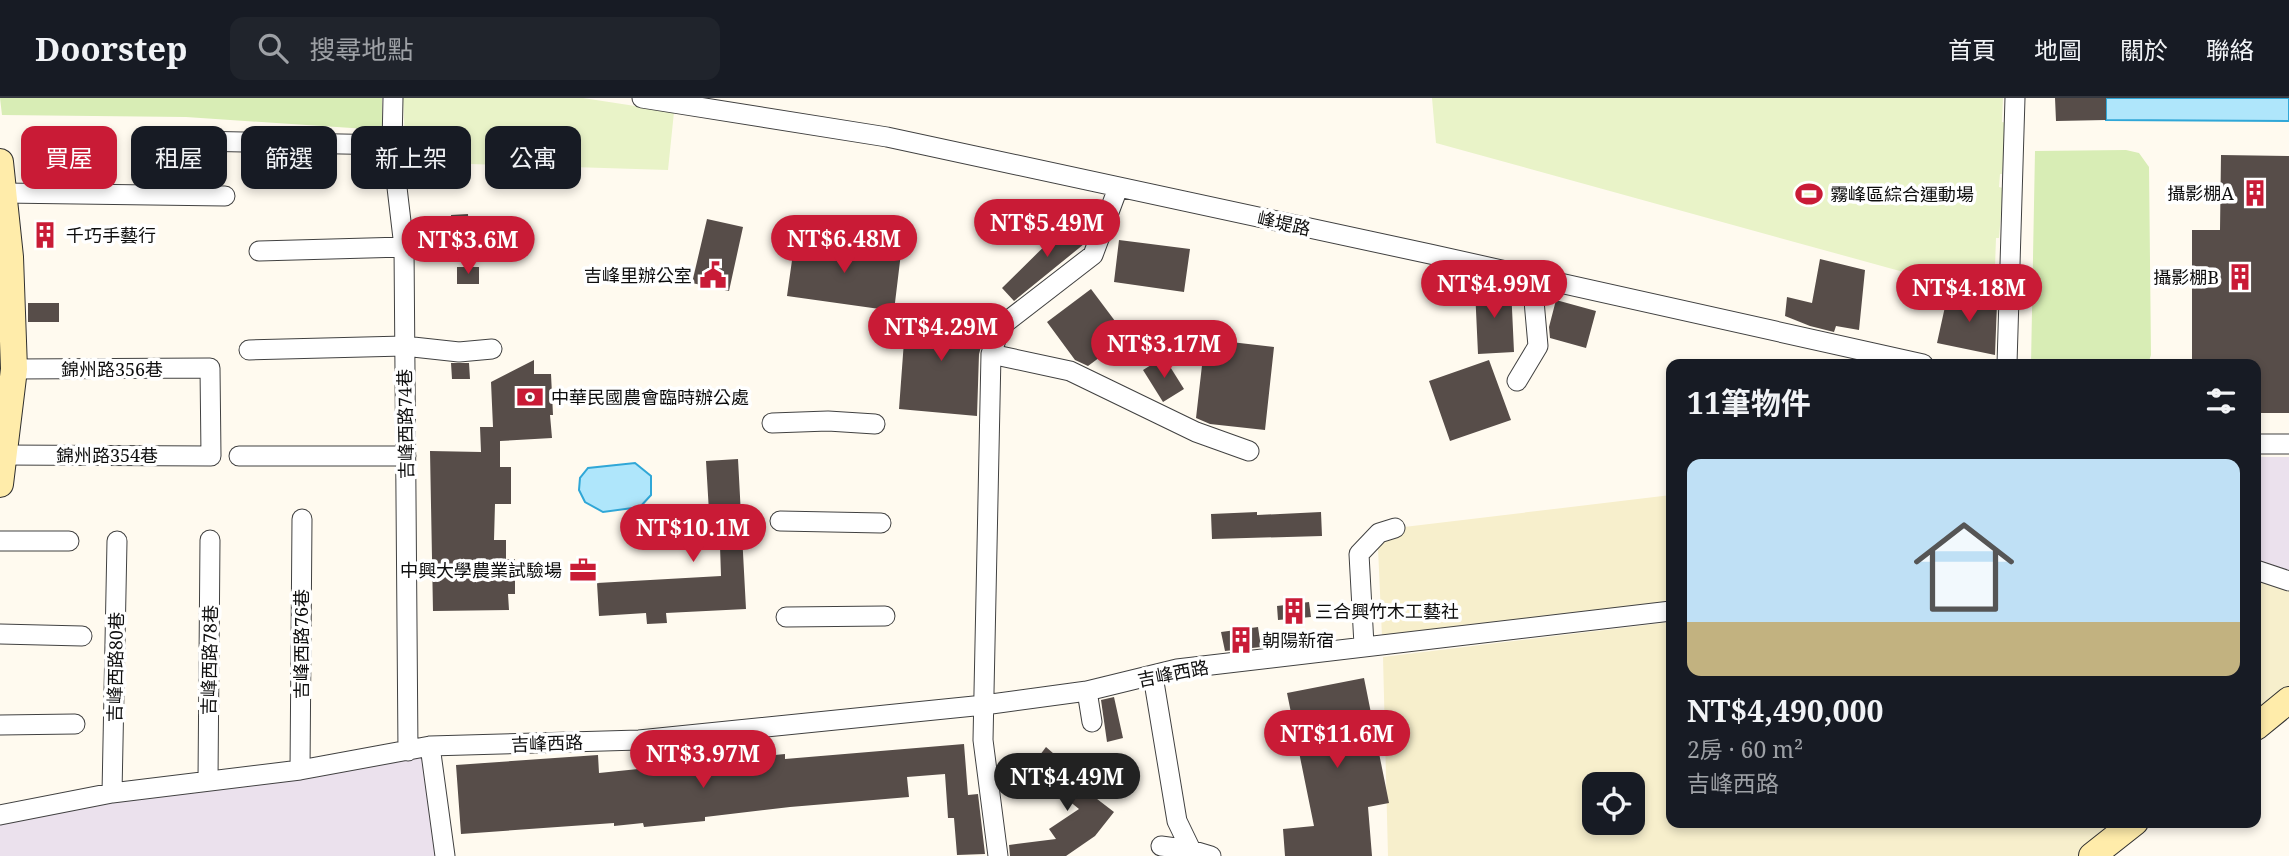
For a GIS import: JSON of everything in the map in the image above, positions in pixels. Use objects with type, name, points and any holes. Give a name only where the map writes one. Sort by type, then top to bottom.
[{"type":"street","name":"吉峰西路74巷","points":[[392,126],[393,98]]},
{"type":"street","name":"峰堤路","points":[[642,98],[887,137],[1900,359]]},
{"type":"street","points":[[2007,359],[2015,98]]},
{"type":"street","points":[[227,142],[351,144]]},
{"type":"street","points":[[0,162],[10,257],[7,330],[14,369],[1,455],[0,484]]},
{"type":"street","points":[[998,856],[983,740],[991,354],[1001,326],[1093,255],[1118,188]]},
{"type":"street","name":"吉峰西路74巷","points":[[397,189],[404,247],[408,751]]},
{"type":"street","points":[[3,192],[225,196]]},
{"type":"street","points":[[259,251],[472,248]]},
{"type":"street","points":[[1517,381],[1538,346],[1532,278]]},
{"type":"street","points":[[249,351],[404,346],[459,352],[492,349]]},
{"type":"street","points":[[991,354],[1070,371],[1196,432],[1249,451]]},
{"type":"street","name":"錦州路356巷","points":[[14,369],[210,369],[211,456]]},
{"type":"street","points":[[772,423],[828,421],[875,424]]},
{"type":"street","points":[[2261,444],[2289,444]]},
{"type":"street","name":"錦州路354巷","points":[[1,455],[211,456]]},
{"type":"street","points":[[239,456],[406,456]]},
{"type":"street","name":"吉峰西路76巷","points":[[300,770],[302,519]]},
{"type":"street","points":[[780,521],[881,523]]},
{"type":"street","points":[[1364,645],[1359,554],[1379,533],[1395,528]]},
{"type":"street","name":"吉峰西路78巷","points":[[208,780],[210,540]]},
{"type":"street","points":[[0,541],[69,541]]},
{"type":"street","name":"吉峰西路80巷","points":[[112,793],[117,541]]},
{"type":"street","points":[[2261,572],[2289,581]]},
{"type":"street","name":"吉峰西路","points":[[0,815],[112,793],[300,770],[430,746],[639,740],[984,705],[1087,691],[1177,669],[1666,612]]},
{"type":"street","points":[[786,617],[885,616]]},
{"type":"street","points":[[0,634],[82,636]]},
{"type":"street","points":[[1153,676],[1177,821],[1191,850]]},
{"type":"street","points":[[1087,691],[1092,722]]},
{"type":"street","points":[[2261,723],[2289,701]]},
{"type":"street","points":[[0,725],[75,724]]},
{"type":"street","points":[[430,746],[445,856]]},
{"type":"street","points":[[2092,856],[2127,828]]},
{"type":"street","points":[[1161,846],[1211,856]]},
{"type":"shaded area","points":[[2261,457],[2289,457],[2289,572],[2261,563]]},
{"type":"shaded area","points":[[1666,496],[1666,607],[1382,637],[1378,548],[1392,531],[1404,527]]},
{"type":"shaded area","points":[[2261,582],[2289,589],[2289,688],[2261,710]]},
{"type":"shaded area","points":[[1666,623],[1666,828],[2113,828],[2078,856],[1388,856],[1383,657]]},
{"type":"shaded area","points":[[426,755],[445,856],[0,856],[0,822],[113,799]]},
{"type":"green space","points":[[0,98],[382,98],[382,126],[351,128],[186,117],[2,115]]},
{"type":"green space","points":[[403,98],[583,98],[674,112],[668,170],[581,167],[581,126],[485,126],[485,164],[471,164],[471,126],[404,126]]},
{"type":"green space","name":"霧峰區綜合運動場","points":[[1432,98],[2003,98],[2002,122],[2007,123],[1999,187],[2003,188],[1999,238],[1996,238],[1994,297],[1436,143]]},
{"type":"green space","points":[[2126,150],[2139,153],[2149,167],[2150,359],[2031,359],[2035,151]]},
{"type":"water","points":[[2106,98],[2289,98],[2289,121],[2106,120]]},
{"type":"water","points":[[635,463],[651,476],[651,495],[640,507],[603,512],[585,502],[579,490],[580,478],[588,468]]},
{"type":"building","points":[[2055,98],[2106,98],[2106,120],[2056,121]]},
{"type":"building","points":[[2221,155],[2289,156],[2289,413],[2261,413],[2261,359],[2192,359],[2192,230],[2220,230]]},
{"type":"building","points":[[468,214],[469,236],[452,235],[451,215]]},
{"type":"building","points":[[707,219],[743,227],[729,291],[692,283]]},
{"type":"building","points":[[1072,219],[1088,235],[1084,244],[1014,301],[1002,288]]},
{"type":"building","points":[[795,239],[901,253],[894,311],[787,296]]},
{"type":"building","points":[[1119,240],[1190,249],[1184,292],[1114,282]]},
{"type":"building","points":[[1820,259],[1865,270],[1859,330],[1836,326],[1834,332],[1785,316],[1787,297],[1812,303]]},
{"type":"building","points":[[457,267],[479,267],[479,284],[457,284]]},
{"type":"building","points":[[1511,287],[1514,352],[1478,354],[1475,289]]},
{"type":"building","points":[[1091,289],[1127,337],[1088,366],[1075,360],[1047,322]]},
{"type":"building","points":[[1948,293],[1997,303],[1995,355],[1937,343]]},
{"type":"building","points":[[1556,300],[1596,311],[1586,348],[1550,338],[1549,327]]},
{"type":"building","points":[[28,303],[59,303],[59,322],[28,322]]},
{"type":"building","points":[[904,312],[984,315],[983,340],[979,354],[977,416],[899,409]]},
{"type":"building","points":[[1205,339],[1274,347],[1265,430],[1210,424],[1196,418]]},
{"type":"building","points":[[1164,357],[1184,389],[1163,402],[1143,370]]},
{"type":"building","points":[[534,360],[534,374],[551,374],[552,438],[500,441],[500,467],[511,467],[511,504],[495,504],[494,540],[506,540],[506,559],[515,559],[515,594],[508,594],[509,610],[433,611],[430,451],[481,452],[480,427],[493,427],[491,382]]},
{"type":"building","points":[[1489,360],[1511,420],[1450,441],[1429,381]]},
{"type":"building","points":[[451,363],[469,363],[470,379],[452,379]]},
{"type":"building","points":[[738,459],[746,609],[666,613],[667,623],[647,624],[646,613],[599,616],[597,583],[721,576],[720,546],[711,546],[706,461]]},
{"type":"building","points":[[1257,512],[1257,515],[1321,512],[1322,536],[1212,539],[1211,514]]},
{"type":"building","name":"三合興竹木工藝社","points":[[1309,602],[1311,617],[1278,620],[1277,606]]},
{"type":"building","name":"朝陽新宿","points":[[1258,627],[1261,647],[1225,651],[1221,632]]},
{"type":"building","points":[[1364,678],[1389,803],[1368,807],[1372,856],[1285,856],[1283,829],[1314,826],[1287,693]]},
{"type":"building","points":[[1114,697],[1123,738],[1107,742],[1101,700]]},
{"type":"building","points":[[964,744],[968,795],[978,794],[985,854],[957,855],[954,818],[948,818],[945,774],[907,777],[909,797],[790,807],[705,817],[705,821],[644,827],[643,823],[614,826],[614,823],[461,834],[456,765],[598,755],[599,773],[785,754],[785,759]]},
{"type":"building","points":[[1046,747],[1092,787],[1088,792],[1114,812],[1095,836],[1066,856],[1010,856],[1009,845],[1056,839],[1049,829],[1079,809],[1052,787],[1057,781],[1034,763]]},
{"type":"place","name":"攝影棚A","points":[[2255,193]]},
{"type":"place","name":"霧峰區綜合運動場","points":[[1809,194]]},
{"type":"place","name":"千巧手藝行","points":[[45,235]]},
{"type":"place","name":"吉峰里辦公室","points":[[713,275]]},
{"type":"place","name":"攝影棚B","points":[[2240,277]]},
{"type":"place","name":"中華民國農會臨時辦公處","points":[[530,397]]},
{"type":"place","name":"中興大學農業試驗場","points":[[583,570]]},
{"type":"place","name":"三合興竹木工藝社","points":[[1294,611]]},
{"type":"place","name":"朝陽新宿","points":[[1241,640]]}]
